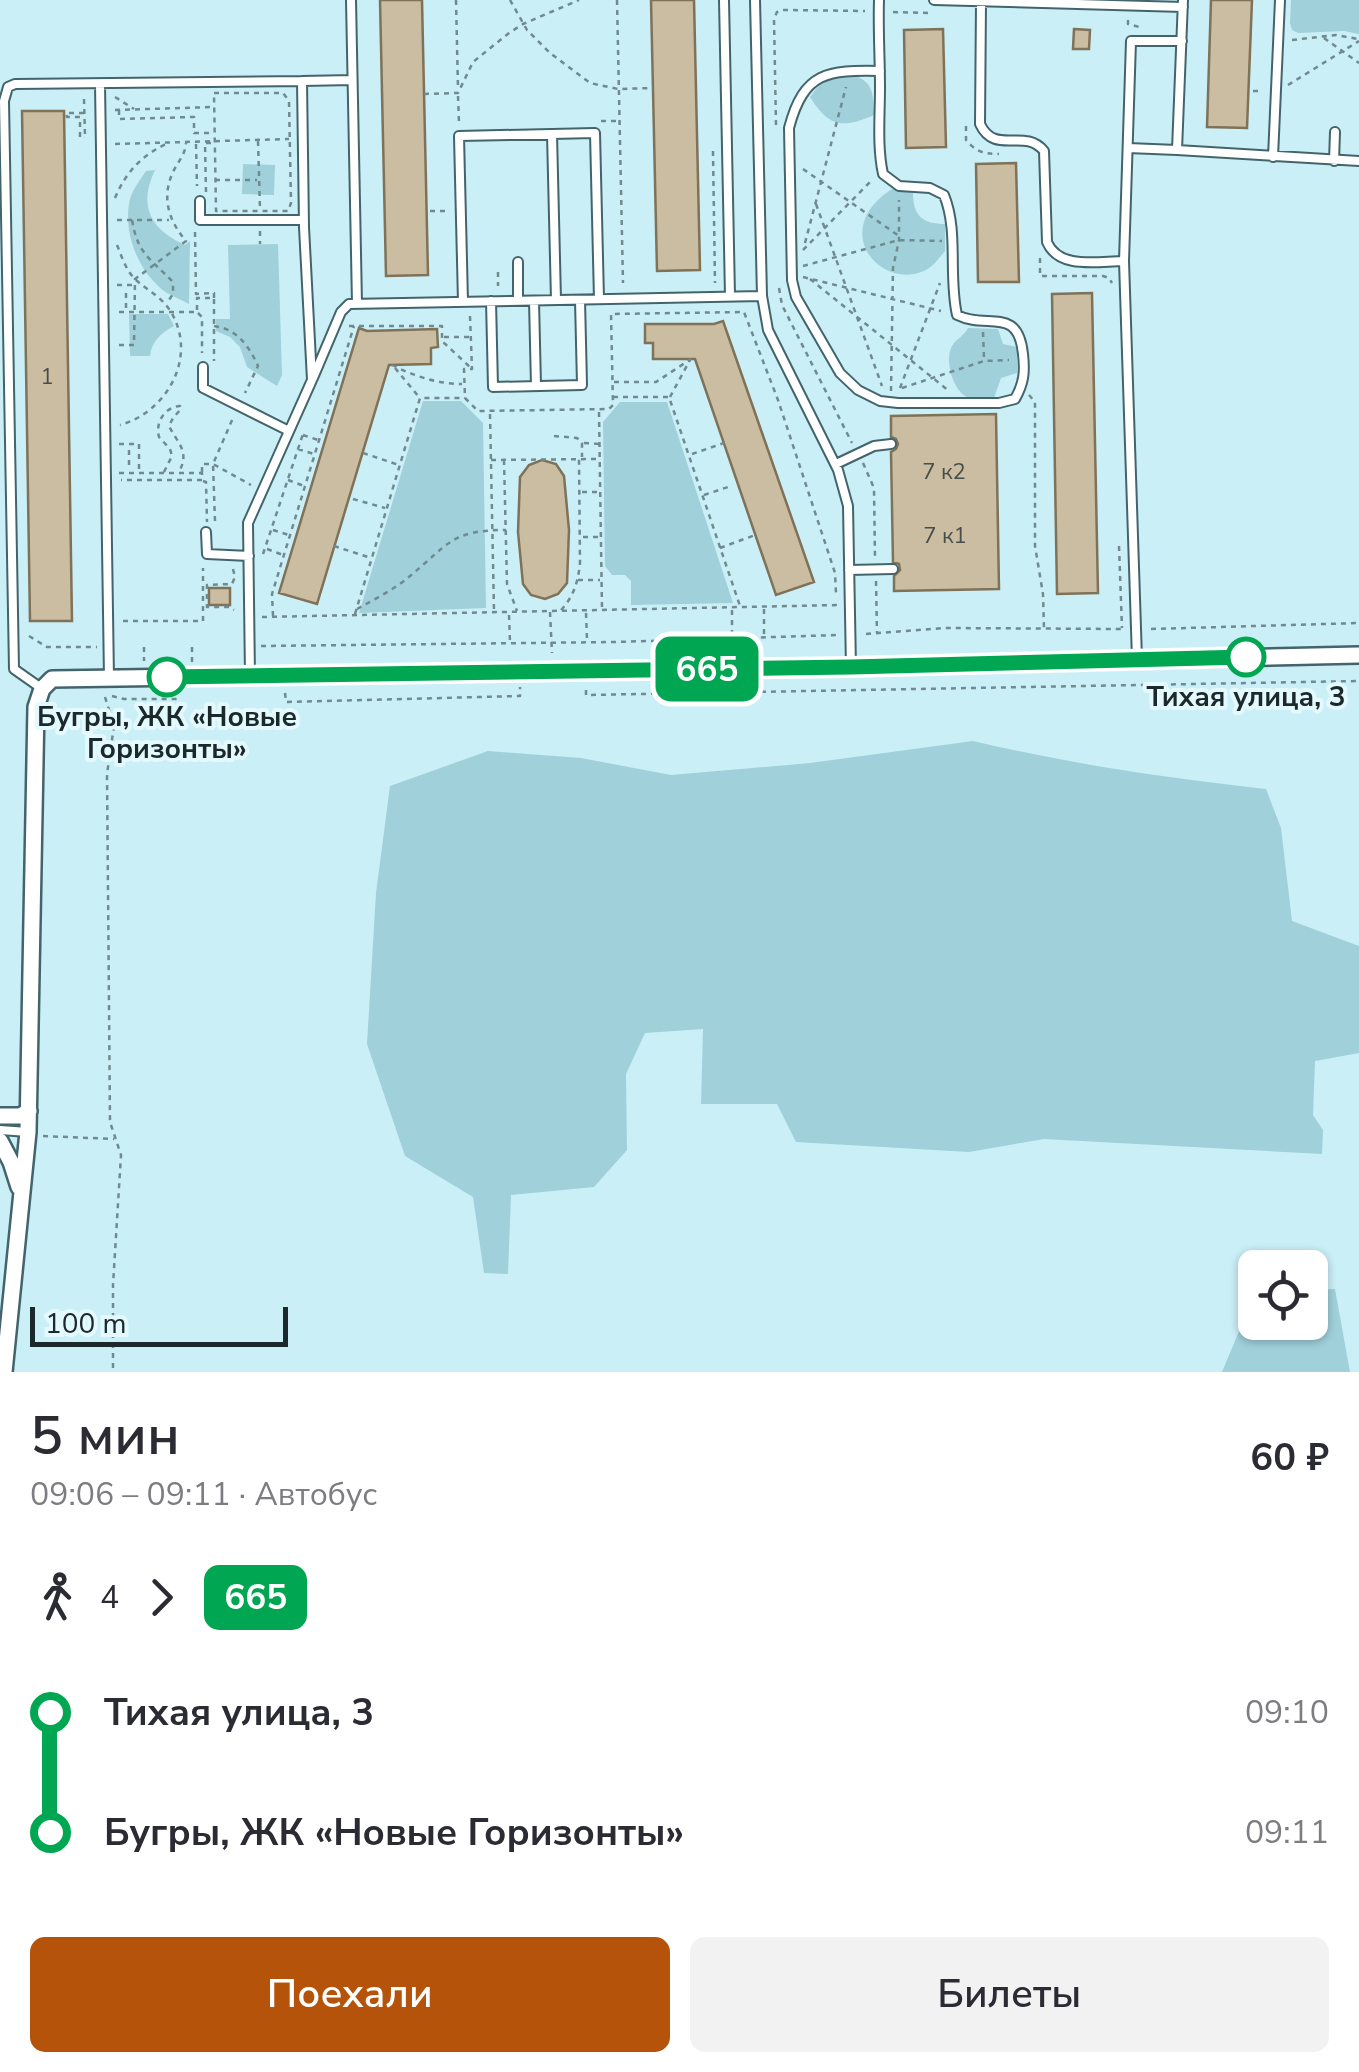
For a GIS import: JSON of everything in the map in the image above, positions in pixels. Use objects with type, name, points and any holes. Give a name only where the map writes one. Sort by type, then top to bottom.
[{"type":"street","points":[[4,1372],[28,1132],[36,707],[42,689],[52,679],[1359,655]]},
{"type":"street","points":[[0,1116],[20,1116],[29,1111]]},
{"type":"street","points":[[0,1141],[12,1162],[22,1195]]},
{"type":"lane","points":[[350,0],[357,304]]},
{"type":"lane","points":[[724,0],[730,296]]},
{"type":"lane","points":[[755,0],[762,296],[768,330],[836,464],[848,506],[851,667]]},
{"type":"lane","points":[[879,0],[883,174],[899,186],[930,188],[944,195],[951,211],[953,290],[958,314],[975,321],[996,320],[1022,336],[1025,372],[1023,386],[1014,399],[999,404],[880,401],[858,390],[840,373],[796,296],[789,128],[801,98],[818,78],[850,70],[880,72]]},
{"type":"lane","points":[[934,0],[1183,3],[1178,150]]},
{"type":"lane","points":[[1273,156],[1280,0]]},
{"type":"lane","points":[[981,2],[983,130],[997,140],[1029,140],[1044,152],[1047,242],[1054,254],[1066,260],[1124,260]]},
{"type":"lane","points":[[1137,659],[1124,260],[1131,41],[1182,41]]},
{"type":"lane","points":[[42,689],[14,670],[4,94],[16,84],[352,80]]},
{"type":"lane","points":[[302,81],[312,380]]},
{"type":"lane","points":[[100,84],[110,678]]},
{"type":"lane","points":[[1334,161],[1335,132]]},
{"type":"lane","points":[[463,302],[459,136],[595,133],[599,299]]},
{"type":"lane","points":[[552,134],[556,300]]},
{"type":"lane","points":[[1128,148],[1359,161]]},
{"type":"lane","points":[[200,201],[200,220],[260,216],[304,220]]},
{"type":"lane","points":[[518,262],[518,301]]},
{"type":"lane","points":[[250,676],[248,523],[341,312],[349,304],[762,296]]},
{"type":"lane","points":[[534,300],[536,386]]},
{"type":"lane","points":[[494,301],[492,387],[582,386],[580,300]]},
{"type":"lane","points":[[204,367],[204,388],[290,431]]},
{"type":"lane","points":[[836,464],[874,446],[891,444]]},
{"type":"lane","points":[[211,534],[206,554],[248,556]]},
{"type":"lane","points":[[849,570],[894,569]]},
{"type":"lane","points":[[0,1130],[28,1132]]},
{"type":"path","points":[[456,0],[459,136]]},
{"type":"path","points":[[510,0],[527,30],[590,83],[653,88]]},
{"type":"path","points":[[458,93],[472,62],[523,24],[579,0]]},
{"type":"path","points":[[616,0],[623,298]]},
{"type":"path","points":[[776,134],[777,12],[932,13]]},
{"type":"path","points":[[1128,15],[1128,24],[1133,27],[1149,27]]},
{"type":"path","points":[[1253,91],[1276,92],[1359,40],[1336,35],[1278,40]]},
{"type":"path","points":[[1323,37],[1359,63]]},
{"type":"path","points":[[850,70],[804,250],[882,170]]},
{"type":"path","points":[[283,92],[290,101],[290,208],[285,212],[260,216],[216,211],[214,107],[214,93],[283,92]]},
{"type":"path","points":[[424,94],[458,93]]},
{"type":"path","points":[[84,113],[66,113],[66,117],[80,117],[80,137],[87,137],[84,97],[100,96]]},
{"type":"path","points":[[134,110],[114,97],[114,110],[134,110],[214,107]]},
{"type":"path","points":[[119,110],[119,119],[194,118],[194,133],[214,133]]},
{"type":"path","points":[[601,121],[619,121]]},
{"type":"path","points":[[966,122],[966,140],[974,149],[998,154]]},
{"type":"path","points":[[197,186],[195,140],[290,138]]},
{"type":"path","points":[[258,139],[260,244]]},
{"type":"path","points":[[214,141],[205,143],[206,204],[216,204]]},
{"type":"path","points":[[115,198],[139,160],[168,143]]},
{"type":"path","points":[[135,279],[186,241],[170,220],[167,204],[171,175],[185,154],[186,143]]},
{"type":"path","points":[[114,144],[196,143]]},
{"type":"path","points":[[712,288],[713,154]]},
{"type":"path","points":[[790,160],[899,238]]},
{"type":"path","points":[[215,180],[259,180]]},
{"type":"path","points":[[899,186],[891,392],[984,361],[1024,360]]},
{"type":"path","points":[[816,204],[888,402]]},
{"type":"path","points":[[430,212],[448,211]]},
{"type":"path","points":[[116,220],[170,220]]},
{"type":"path","points":[[132,220],[135,241],[173,282],[174,294],[166,304]]},
{"type":"path","points":[[195,231],[196,294],[214,294],[214,363]]},
{"type":"path","points":[[792,272],[899,238],[952,241]]},
{"type":"path","points":[[116,243],[135,279],[166,304],[177,324],[180,344],[178,366],[158,405],[135,420],[118,425]]},
{"type":"path","points":[[1040,258],[1040,276],[1103,276],[1112,284]]},
{"type":"path","points":[[899,389],[944,272],[952,262]]},
{"type":"path","points":[[494,301],[498,272]]},
{"type":"path","points":[[792,272],[958,314]]},
{"type":"path","points":[[117,345],[134,345],[135,279]]},
{"type":"path","points":[[810,279],[964,403]]},
{"type":"path","points":[[779,280],[782,305],[874,488],[877,633]]},
{"type":"path","points":[[116,285],[135,285]]},
{"type":"path","points":[[126,293],[126,312]]},
{"type":"path","points":[[197,312],[197,298],[214,298]]},
{"type":"path","points":[[117,312],[197,312],[202,317],[202,352]]},
{"type":"path","points":[[472,369],[464,369],[465,398],[478,411],[609,409],[613,404],[611,314],[744,312],[778,400],[835,574],[836,606]]},
{"type":"path","points":[[442,316],[442,341],[472,369]]},
{"type":"path","points":[[471,316],[472,369]]},
{"type":"path","points":[[984,321],[984,361]]},
{"type":"path","points":[[211,534],[213,464],[258,366],[250,349],[234,332],[214,326]]},
{"type":"path","points":[[341,326],[442,326]]},
{"type":"path","points":[[273,617],[272,594],[354,326]]},
{"type":"path","points":[[442,337],[472,337]]},
{"type":"path","points":[[612,382],[656,382],[690,359],[670,397],[740,608]]},
{"type":"path","points":[[464,384],[447,384],[409,374],[392,365],[420,398],[465,398]]},
{"type":"path","points":[[1023,386],[1035,402],[1034,546],[1043,594],[1044,629]]},
{"type":"path","points":[[613,397],[670,397]]},
{"type":"path","points":[[355,613],[420,398]]},
{"type":"path","points":[[158,405],[165,412]]},
{"type":"path","points":[[164,473],[172,456],[157,432],[158,424],[165,412],[180,406],[170,426],[185,453],[178,473]]},
{"type":"path","points":[[598,409],[602,610]]},
{"type":"path","points":[[490,411],[494,612]]},
{"type":"path","points":[[260,564],[306,424]]},
{"type":"path","points":[[303,434],[320,440]]},
{"type":"path","points":[[554,436],[577,438],[582,444],[578,580],[560,611]]},
{"type":"path","points":[[689,455],[724,443]]},
{"type":"path","points":[[119,444],[139,444],[139,473]]},
{"type":"path","points":[[128,444],[128,465]]},
{"type":"path","points":[[582,444],[600,444]]},
{"type":"path","points":[[298,449],[315,454]]},
{"type":"path","points":[[362,453],[400,465]]},
{"type":"path","points":[[491,460],[600,459]]},
{"type":"path","points":[[504,460],[507,584],[518,612]]},
{"type":"path","points":[[202,480],[202,464],[213,464],[251,485]]},
{"type":"path","points":[[119,473],[202,473]]},
{"type":"path","points":[[119,480],[202,480],[206,482],[207,518]]},
{"type":"path","points":[[288,480],[305,486]]},
{"type":"path","points":[[702,495],[731,486]]},
{"type":"path","points":[[579,492],[600,492]]},
{"type":"path","points":[[353,499],[386,508]]},
{"type":"path","points":[[271,529],[290,535]]},
{"type":"path","points":[[355,613],[409,577],[453,539],[474,531],[506,530]]},
{"type":"path","points":[[1119,533],[1122,629]]},
{"type":"path","points":[[720,548],[755,535]]},
{"type":"path","points":[[580,537],[601,537]]},
{"type":"path","points":[[334,546],[372,558]]},
{"type":"path","points":[[265,548],[284,555]]},
{"type":"path","points":[[109,621],[203,620],[203,565],[214,565]]},
{"type":"path","points":[[225,565],[232,567],[234,582],[228,586],[207,585],[206,607],[236,612]]},
{"type":"path","points":[[578,580],[602,580]]},
{"type":"path","points":[[249,617],[850,605]]},
{"type":"path","points":[[764,607],[764,637]]},
{"type":"path","points":[[732,608],[732,638]]},
{"type":"path","points":[[586,610],[587,642]]},
{"type":"path","points":[[550,611],[552,653]]},
{"type":"path","points":[[509,612],[510,643]]},
{"type":"path","points":[[260,646],[587,642],[945,628],[1136,629],[1359,623]]},
{"type":"path","points":[[22,636],[31,636],[47,648],[96,648]]},
{"type":"path","points":[[586,685],[586,696],[1359,681]]},
{"type":"path","points":[[286,702],[520,696],[520,685]]},
{"type":"path","points":[[113,1372],[113,1285],[121,1154],[110,1122],[107,774],[114,726],[104,694],[124,699],[180,699]]},
{"type":"path","points":[[28,1132],[116,1140]]},
{"type":"shaded area","points":[[1291,0],[1359,0],[1359,34],[1292,30]]},
{"type":"shaded area","points":[[850,74],[864,80],[871,89],[874,115],[845,123],[830,120],[810,97],[826,79]]},
{"type":"shaded area","points":[[243,164],[275,165],[274,195],[242,194]]},
{"type":"shaded area","points":[[155,170],[148,195],[150,215],[173,239],[185,245],[190,241],[189,304],[167,293],[148,275],[131,239],[131,195],[146,171]]},
{"type":"shaded area","points":[[892,189],[913,193],[921,217],[945,224],[945,251],[925,271],[888,271],[865,248],[863,226],[867,215],[877,200]]},
{"type":"shaded area","points":[[278,244],[282,375],[277,386],[247,367],[240,347],[216,331],[216,319],[230,319],[228,245]]},
{"type":"shaded area","points":[[129,314],[168,314],[174,326],[158,338],[150,356],[130,356]]},
{"type":"shaded area","points":[[968,328],[998,329],[1003,344],[1017,347],[1017,373],[1001,378],[994,398],[963,395],[952,375],[950,352]]},
{"type":"shaded area","points":[[423,401],[461,401],[483,423],[486,608],[359,613]]},
{"type":"shaded area","points":[[620,402],[667,402],[733,603],[631,605],[631,581],[625,575],[612,575],[605,566],[603,422]]},
{"type":"shaded area","points":[[973,741],[1119,770],[1266,789],[1281,828],[1292,921],[1359,946],[1359,1053],[1315,1061],[1313,1115],[1323,1130],[1322,1154],[1044,1139],[969,1152],[796,1142],[777,1104],[701,1104],[703,1029],[645,1033],[626,1074],[627,1150],[594,1187],[511,1195],[508,1274],[484,1273],[473,1197],[405,1156],[367,1044],[376,893],[390,786],[488,751],[581,758],[671,775],[810,763]]},
{"type":"shaded area","points":[[1328,1289],[1335,1289],[1350,1372],[1222,1372],[1238,1334],[1238,1340],[1328,1340]]},
{"type":"building","points":[[380,0],[422,0],[428,275],[386,276]]},
{"type":"building","points":[[651,0],[694,0],[700,270],[657,271]]},
{"type":"building","points":[[1211,0],[1252,0],[1247,128],[1207,127]]},
{"type":"building","points":[[943,29],[946,147],[906,148],[904,30]]},
{"type":"building","points":[[1074,29],[1090,30],[1089,49],[1073,49]]},
{"type":"building","points":[[22,111],[64,111],[72,621],[30,621]]},
{"type":"building","points":[[1016,163],[1019,282],[978,282],[976,164]]},
{"type":"building","points":[[1092,293],[1098,593],[1057,594],[1052,294]]},
{"type":"building","points":[[723,321],[814,582],[776,595],[695,359],[653,359],[653,343],[645,343],[645,324]]},
{"type":"building","points":[[359,328],[437,329],[438,347],[431,348],[431,364],[389,365],[317,604],[279,593]]},
{"type":"building","points":[[996,414],[999,589],[894,591],[894,576],[900,570],[899,564],[893,562],[891,452],[898,444],[891,437],[891,416]]},
{"type":"building","points":[[542,460],[556,464],[564,476],[569,530],[567,583],[558,594],[545,599],[531,595],[523,584],[518,532],[520,477],[529,465]]},
{"type":"building","points":[[209,588],[230,588],[230,605],[209,605]]},
{"type":"bus line","name":"665","points":[[167,677],[1246,657]]},
{"type":"place","name":"Тихая улица, 3","points":[[1246,657]]},
{"type":"place","name":"Бугры, ЖК «Новые Горизонты»","points":[[167,677]]}]
